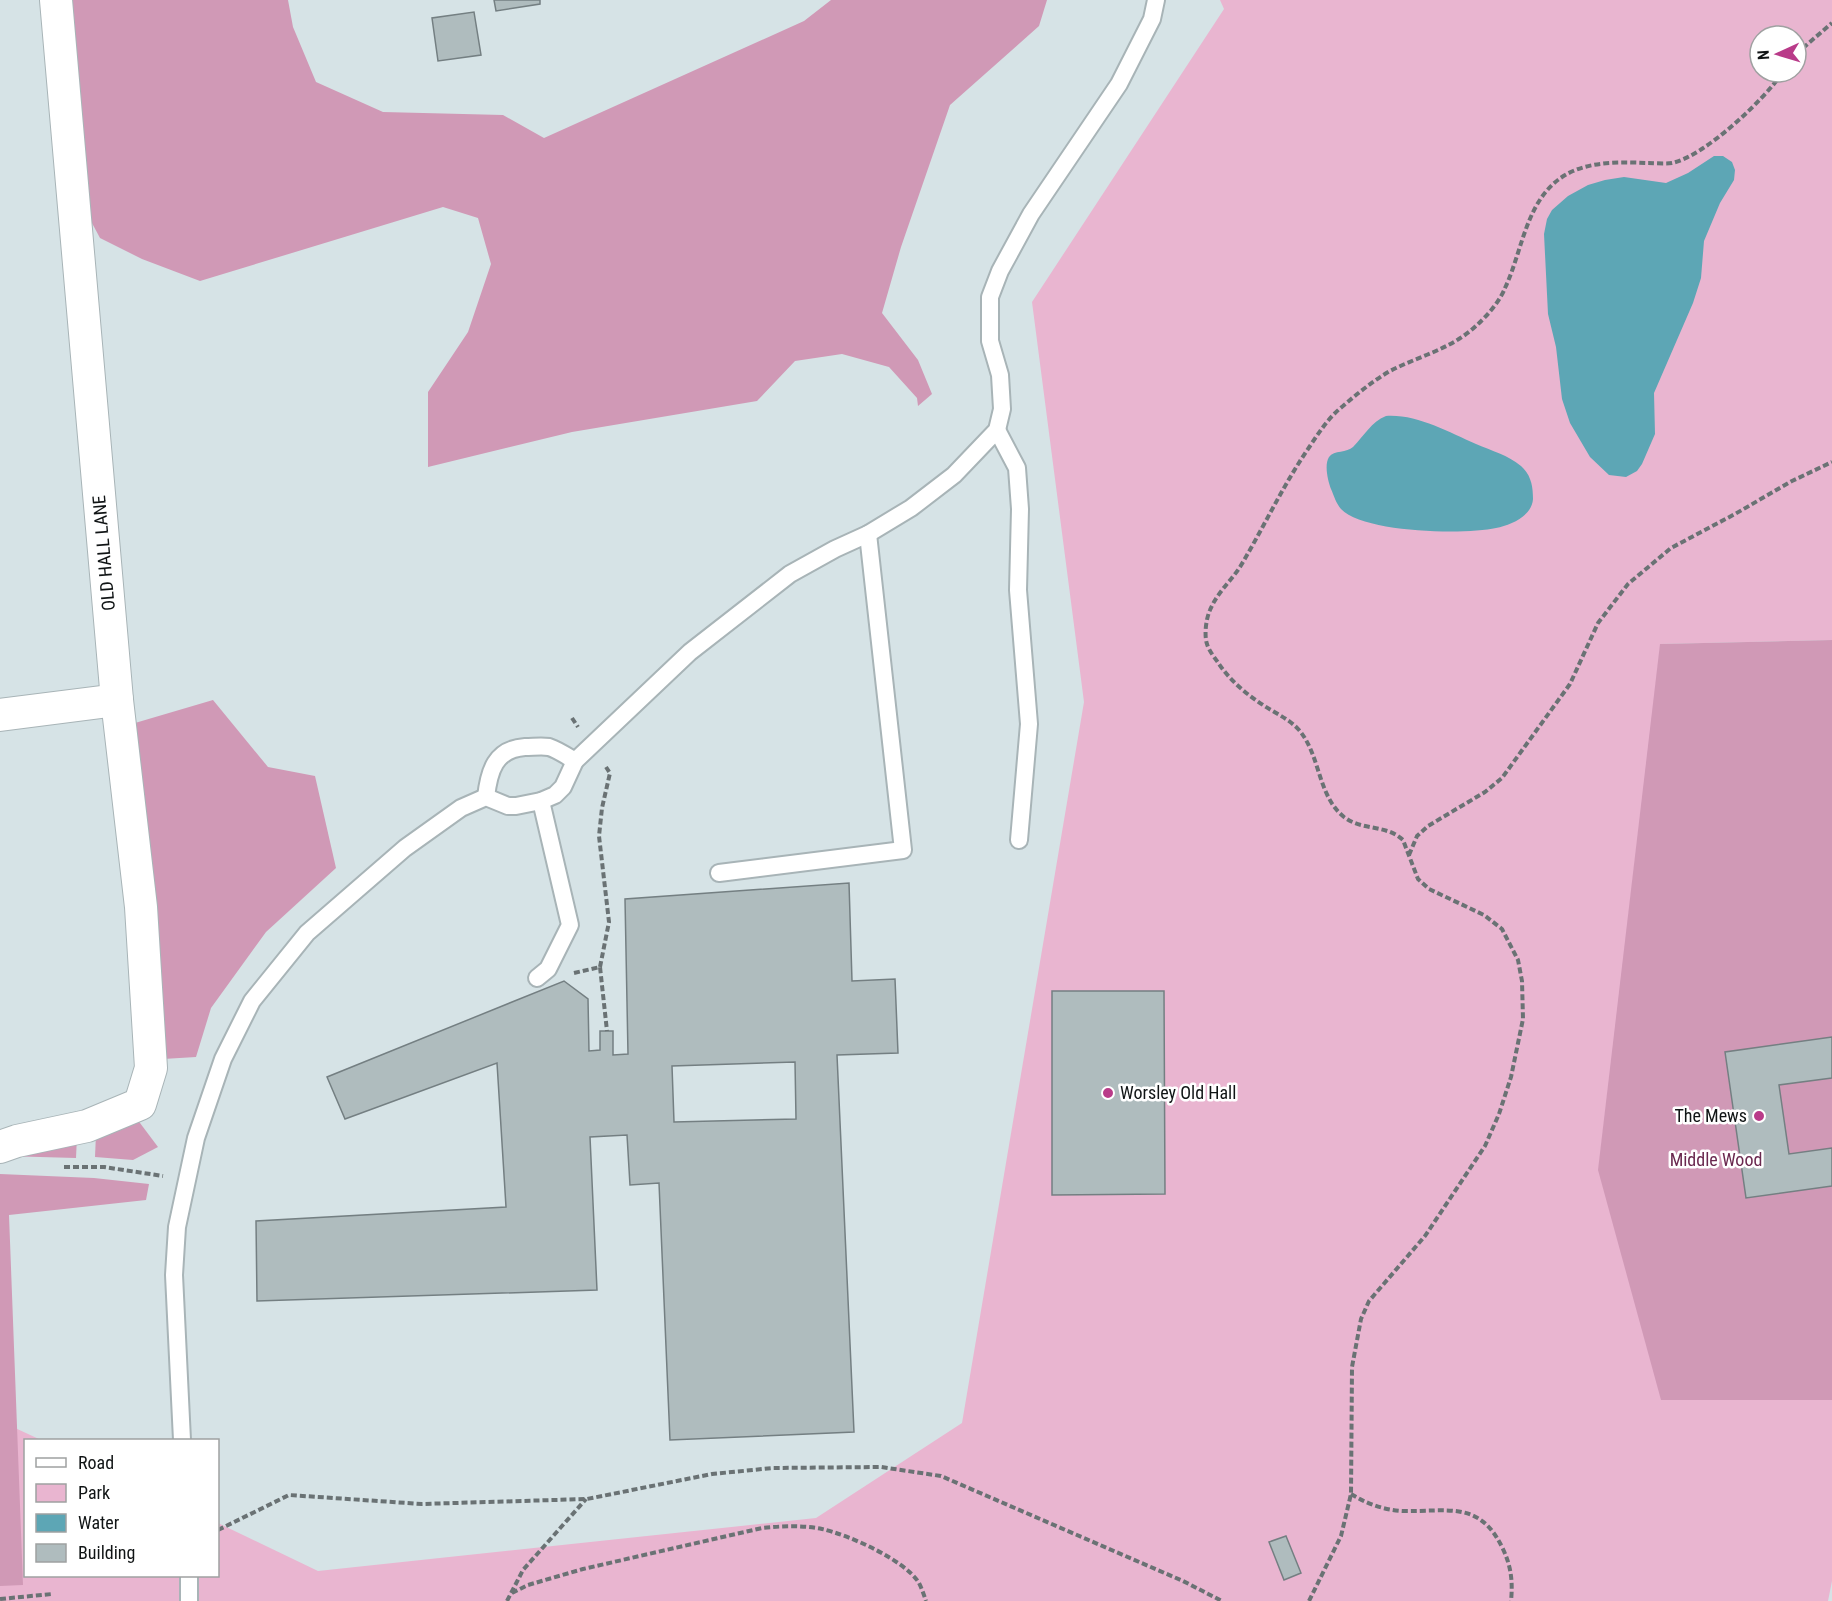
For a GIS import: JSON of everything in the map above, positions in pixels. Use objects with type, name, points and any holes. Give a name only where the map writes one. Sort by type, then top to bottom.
[{"type":"street","name":"OLD HALL LANE","points":[[0,1148],[87,1126],[140,1104],[151,1068],[141,908],[117,700],[56,0]]},
{"type":"street","points":[[0,715],[117,700]]},
{"type":"lane","points":[[182,1439],[174,1249],[185,1184],[196,1138],[223,1059],[252,1001],[307,933],[405,848],[461,808],[486,797],[508,806],[526,805],[555,795],[563,787],[575,761],[690,652],[790,574],[868,534],[911,508],[954,475],[997,430],[1002,409],[1000,375],[990,341],[990,297],[1000,270],[1031,214],[1119,84],[1152,19],[1156,0]]},
{"type":"lane","points":[[997,430],[1017,468],[1020,508],[1018,590],[1029,724],[1019,840]]},
{"type":"lane","points":[[718,873],[903,850],[868,534]]},
{"type":"lane","points":[[486,797],[488,777],[495,762],[506,753],[520,748],[550,747],[575,761]]},
{"type":"lane","points":[[541,801],[570,925],[543,973]]},
{"type":"lane","points":[[189,1577],[189,1601]]},
{"type":"path","points":[[1808,44],[1832,23]]},
{"type":"path","points":[[1309,1601],[1341,1536],[1351,1494],[1352,1367],[1361,1319],[1369,1300],[1425,1236],[1485,1146],[1499,1114],[1511,1077],[1522,1019],[1522,981],[1518,960],[1502,929],[1484,915],[1429,889],[1418,879],[1403,840],[1398,836],[1389,831],[1358,825],[1345,818],[1325,793],[1308,746],[1300,731],[1286,718],[1228,677],[1207,644],[1206,628],[1211,607],[1221,590],[1238,570],[1292,472],[1331,416],[1368,385],[1392,370],[1421,359],[1454,342],[1477,325],[1489,311],[1505,290],[1532,213],[1543,196],[1557,183],[1573,171],[1611,162],[1671,163],[1694,154],[1745,115],[1775,84]]},
{"type":"path","points":[[1409,856],[1417,836],[1428,826],[1485,792],[1502,778],[1570,684],[1598,623],[1628,584],[1671,548],[1792,481],[1832,462]]},
{"type":"path","points":[[572,718],[610,773],[602,808],[599,836],[609,922],[600,967],[607,1031]]},
{"type":"path","points":[[543,973],[567,975],[600,967]]},
{"type":"path","points":[[63,1167],[104,1167],[160,1175],[185,1184]]},
{"type":"path","points":[[219,1530],[289,1495],[422,1504],[587,1499],[712,1474],[773,1468],[881,1467],[941,1476],[1183,1581],[1222,1601]]},
{"type":"path","points":[[1351,1494],[1382,1508],[1401,1511],[1467,1512],[1485,1523],[1495,1534],[1507,1558],[1512,1575],[1511,1601]]},
{"type":"path","points":[[507,1601],[523,1570],[587,1499]]},
{"type":"path","points":[[512,1593],[528,1585],[594,1566],[762,1528],[789,1526],[823,1530],[860,1543],[899,1563],[919,1583],[926,1601]]},
{"type":"path","points":[[0,1599],[52,1594]]},
{"type":"green space","points":[[70,0],[288,0],[293,27],[316,82],[383,112],[503,115],[544,138],[804,21],[831,0],[1047,0],[1039,26],[950,105],[901,247],[882,313],[918,360],[932,394],[918,406],[917,398],[889,367],[842,354],[795,361],[757,401],[572,432],[428,467],[428,392],[468,332],[491,264],[478,218],[443,207],[200,281],[142,259],[100,238],[85,210]]},
{"type":"green space","points":[[1220,0],[1832,0],[1832,640],[1660,644],[1661,1400],[1832,1400],[1832,1581],[1828,1601],[0,1601],[0,1421],[39,1439],[24,1439],[24,1577],[219,1577],[219,1523],[318,1571],[816,1518],[962,1423],[1084,702],[1032,302],[1224,9]]},
{"type":"green space","name":"Middle Wood","points":[[1832,640],[1832,1400],[1661,1400],[1598,1170],[1660,644]]},
{"type":"green space","points":[[213,700],[268,767],[315,776],[336,868],[266,932],[211,1008],[196,1057],[163,1059],[135,723]]},
{"type":"green space","points":[[137,1119],[158,1147],[133,1160],[95,1157],[96,1134]]},
{"type":"green space","points":[[77,1136],[76,1158],[4,1156]]},
{"type":"green space","points":[[0,1174],[94,1178],[149,1184],[146,1200],[9,1215],[23,1585],[0,1586]]},
{"type":"water","points":[[1714,156],[1723,156],[1732,162],[1735,170],[1734,180],[1720,203],[1704,241],[1701,278],[1693,303],[1654,393],[1655,434],[1637,471],[1626,477],[1609,475],[1590,457],[1570,423],[1562,399],[1556,347],[1548,314],[1544,234],[1547,219],[1552,210],[1568,196],[1588,185],[1624,177],[1666,183],[1688,173]]},
{"type":"water","points":[[1386,416],[1421,421],[1516,462],[1524,469],[1531,481],[1533,499],[1529,510],[1520,519],[1502,527],[1462,531],[1392,527],[1353,517],[1341,509],[1335,499],[1328,477],[1328,460],[1334,453],[1353,447],[1372,426]]},
{"type":"building","points":[[494,0],[540,0],[540,4],[496,11]]},
{"type":"building","points":[[474,12],[481,55],[438,61],[432,18]]},
{"type":"building","points":[[849,883],[852,981],[895,979],[898,1053],[837,1055],[854,1432],[670,1440],[659,1183],[630,1185],[627,1135],[590,1137],[597,1290],[257,1301],[256,1221],[506,1207],[497,1063],[345,1119],[327,1077],[564,981],[588,999],[589,1051],[600,1050],[600,1031],[613,1031],[613,1055],[628,1054],[625,899]],"holes":[[[795,1062],[796,1119],[674,1122],[672,1066]]]},
{"type":"building","name":"Worsley Old Hall","points":[[1052,991],[1164,991],[1165,1194],[1052,1195]]},
{"type":"building","name":"The Mews","points":[[1832,1037],[1832,1078],[1779,1085],[1789,1154],[1832,1148],[1832,1186],[1746,1198],[1725,1052]]},
{"type":"building","points":[[1286,1536],[1301,1573],[1284,1580],[1269,1542]]},
{"type":"place","name":"Worsley Old Hall","points":[[1108,1093]]},
{"type":"place","name":"The Mews","points":[[1759,1116]]}]
